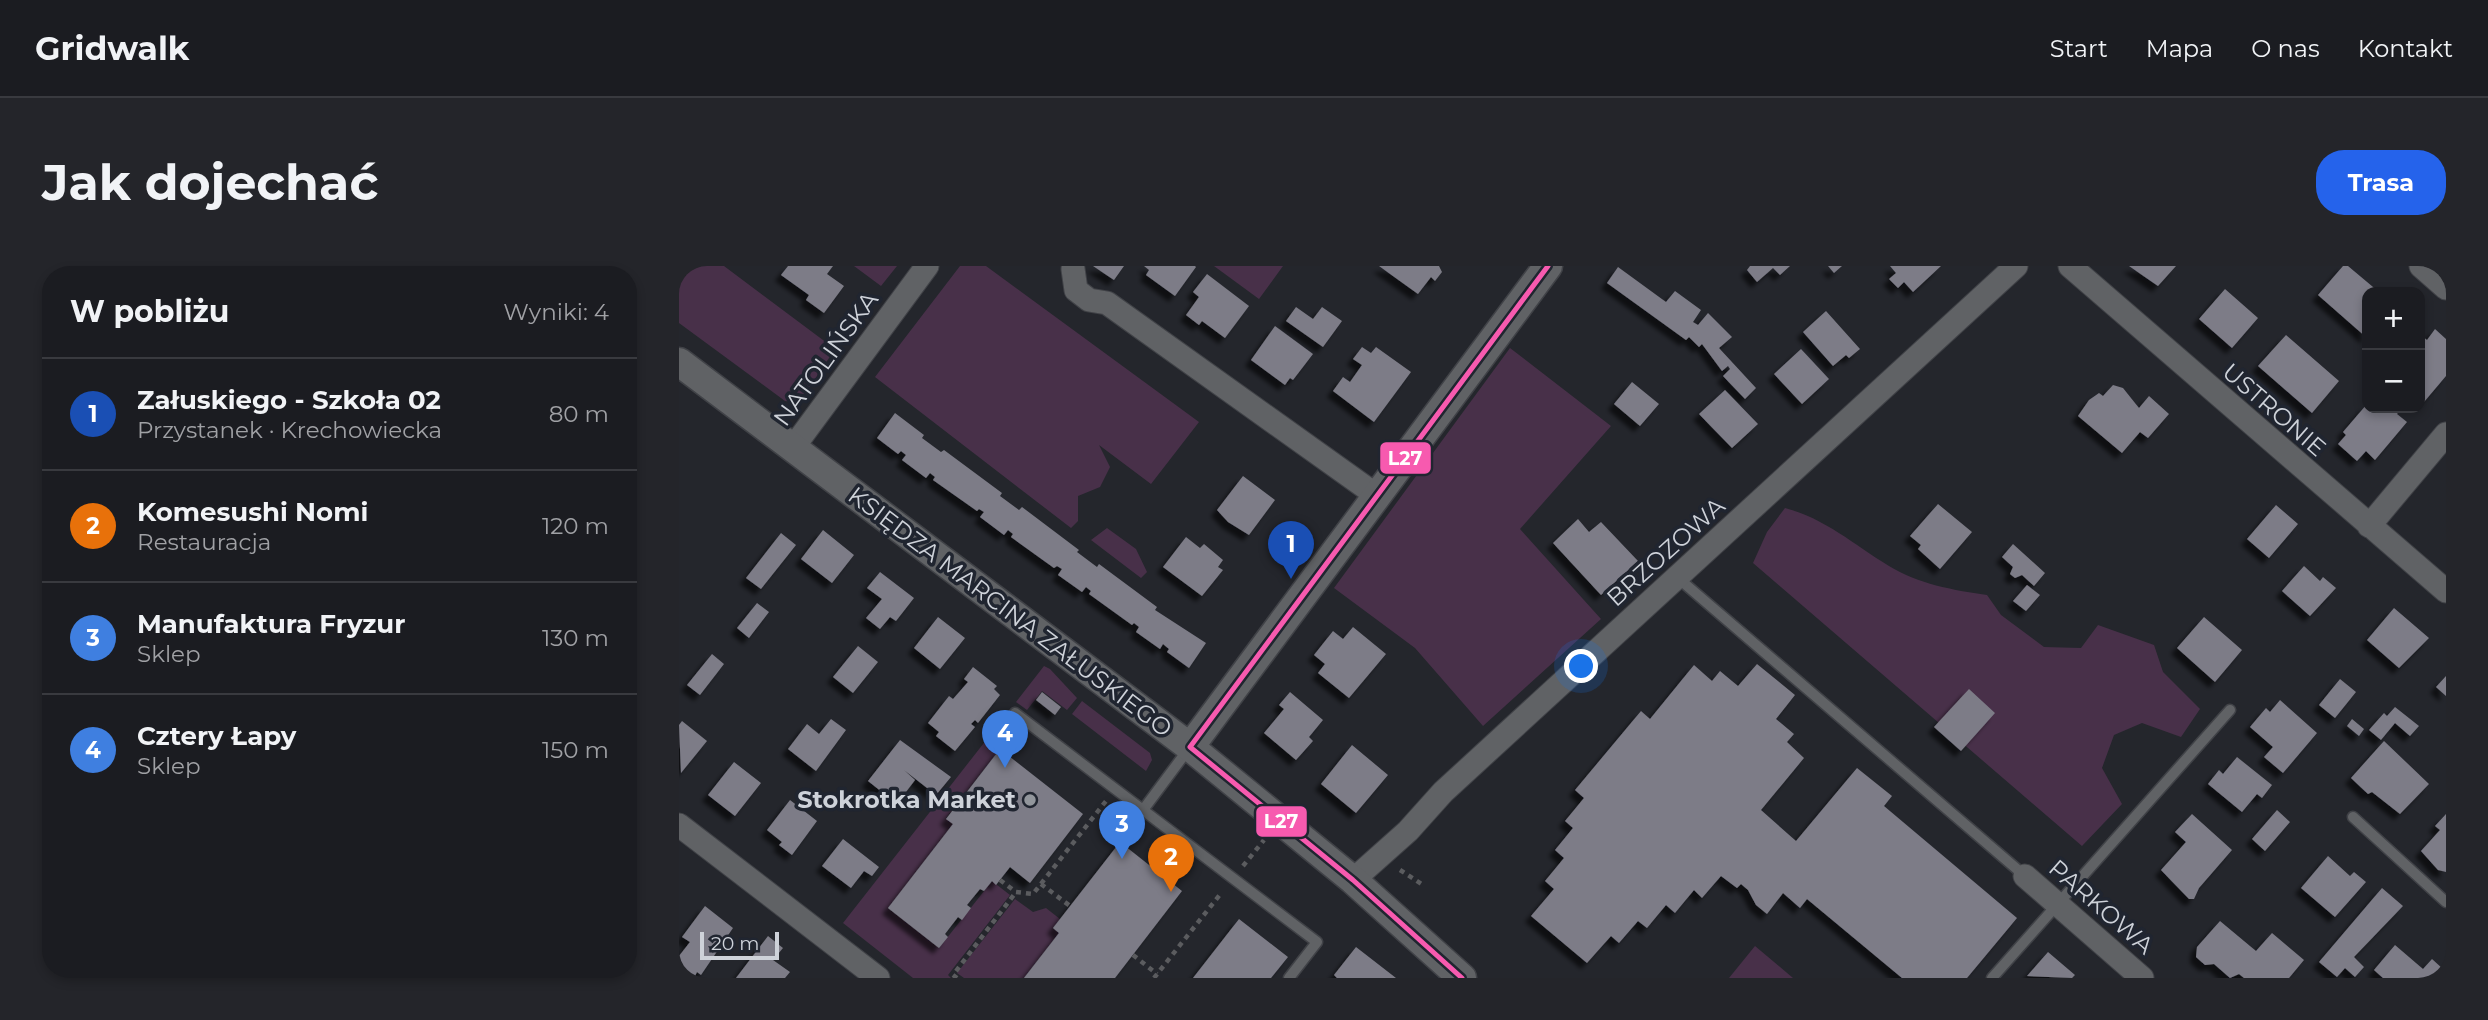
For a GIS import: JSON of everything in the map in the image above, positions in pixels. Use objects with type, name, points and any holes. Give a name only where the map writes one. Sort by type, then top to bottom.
[{"type":"street","name":"NATOLIŃSKA","points":[[792,449],[927,266]]},
{"type":"street","points":[[1190,747],[1548,266]]},
{"type":"street","name":"BRZOZOWA","points":[[1353,880],[1408,831],[1443,792],[2016,266]]},
{"type":"street","name":"USTRONIE","points":[[2070,266],[2446,591]]},
{"type":"street","points":[[2421,266],[2446,288]]},
{"type":"street","points":[[1073,269],[1076,290],[1089,300],[1107,303],[1376,495]]},
{"type":"street","name":"KSIĘDZA MARCINA ZAŁUSKIEGO","points":[[679,362],[1190,747],[1353,880],[1462,978]]},
{"type":"street","points":[[2369,526],[2446,434]]},
{"type":"street","points":[[679,825],[878,978]]},
{"type":"street","name":"PARKOWA","points":[[2025,876],[2142,978]]},
{"type":"lane","points":[[1678,578],[2025,876]]},
{"type":"lane","points":[[1992,978],[2230,710]]},
{"type":"lane","points":[[1015,713],[1317,942],[1289,978]]},
{"type":"lane","points":[[1143,810],[1190,747]]},
{"type":"lane","points":[[2353,817],[2446,902]]},
{"type":"path","points":[[1000,880],[1016,892],[1033,894],[1115,789]]},
{"type":"path","points":[[1133,955],[1156,976],[1267,836]]},
{"type":"path","points":[[1392,864],[1423,886]]},
{"type":"path","points":[[1041,884],[1070,906]]},
{"type":"path","points":[[957,978],[953,975],[955,971],[1016,892]]},
{"type":"shaded area","points":[[679,266],[724,266],[835,349],[805,394],[792,402],[785,401],[679,323]]},
{"type":"shaded area","points":[[854,266],[897,266],[881,286]]},
{"type":"shaded area","points":[[960,266],[986,266],[1199,422],[1151,484],[1099,445],[1110,467],[1100,487],[1078,496],[1078,521],[1071,528],[875,377]]},
{"type":"shaded area","points":[[1214,266],[1283,266],[1259,299]]},
{"type":"shaded area","points":[[1510,348],[1611,426],[1520,529],[1601,619],[1483,726],[1415,648],[1334,588]]},
{"type":"shaded area","points":[[1785,508],[1826,525],[1889,566],[1912,577],[1987,595],[2001,615],[2044,647],[2081,648],[2098,625],[2154,645],[2163,672],[2200,709],[2181,737],[2142,723],[2114,735],[2102,768],[2122,804],[2082,846],[1753,563],[1767,532]]},
{"type":"shaded area","points":[[1107,528],[1136,549],[1147,572],[1141,578],[1091,540]]},
{"type":"shaded area","points":[[1044,666],[1077,698],[1067,710],[1042,691],[1027,710],[1016,702]]},
{"type":"shaded area","points":[[1082,701],[1150,753],[1152,760],[1146,771],[1072,714]]},
{"type":"shaded area","points":[[987,739],[1000,749],[946,818],[953,824],[888,908],[939,948],[992,881],[1010,895],[948,975],[951,978],[913,978],[843,923]]},
{"type":"shaded area","points":[[1015,899],[1033,912],[1046,908],[1060,919],[1053,928],[1059,933],[1024,978],[964,978],[957,973]]},
{"type":"shaded area","points":[[1755,946],[1793,978],[1729,978]]},
{"type":"building","points":[[788,266],[833,266],[827,274],[844,286],[824,313],[806,300],[809,295],[781,275]]},
{"type":"building","points":[[1093,266],[1124,266],[1114,280]]},
{"type":"building","points":[[1144,266],[1196,267],[1175,296],[1146,275],[1149,270]]},
{"type":"building","points":[[1379,266],[1439,266],[1442,272],[1435,281],[1431,277],[1418,294]]},
{"type":"building","points":[[1750,266],[1790,266],[1780,275],[1773,268],[1757,282],[1747,270]]},
{"type":"building","points":[[1828,266],[1842,266],[1834,273]]},
{"type":"building","points":[[1890,266],[1941,266],[1913,292],[1904,282],[1898,288],[1889,279],[1896,273]]},
{"type":"building","points":[[2129,266],[2176,266],[2158,286]]},
{"type":"building","points":[[2343,266],[2348,266],[2373,287],[2362,287],[2362,334],[2318,295]]},
{"type":"building","points":[[1618,267],[1666,302],[1675,291],[1701,310],[1693,322],[1698,325],[1708,313],[1732,337],[1719,348],[1756,388],[1745,399],[1723,376],[1730,369],[1728,366],[1722,371],[1702,344],[1699,347],[1689,337],[1686,340],[1607,283]]},
{"type":"building","points":[[1207,274],[1249,306],[1225,338],[1202,321],[1199,325],[1186,315],[1199,297],[1193,292]]},
{"type":"building","points":[[2225,289],[2258,318],[2232,348],[2199,319]]},
{"type":"building","points":[[1296,307],[1313,319],[1322,307],[1342,321],[1323,347],[1286,321]]},
{"type":"building","points":[[1826,311],[1860,349],[1849,358],[1846,355],[1833,366],[1803,332]]},
{"type":"building","points":[[1275,326],[1313,354],[1293,380],[1290,378],[1285,385],[1251,360]]},
{"type":"building","points":[[2435,329],[2446,339],[2446,376],[2425,401],[2425,338],[2427,340]]},
{"type":"building","points":[[2286,335],[2339,381],[2312,413],[2258,366]]},
{"type":"building","points":[[1362,347],[1371,353],[1376,347],[1411,372],[1374,422],[1333,391],[1343,377],[1350,382],[1362,365],[1353,359]]},
{"type":"building","points":[[1801,349],[1829,379],[1802,404],[1774,374]]},
{"type":"building","points":[[1632,382],[1659,404],[1640,426],[1614,404]]},
{"type":"building","points":[[2113,385],[2123,388],[2139,408],[2149,396],[2169,414],[2148,438],[2140,432],[2122,453],[2078,416],[2089,400],[2099,393],[2103,396]]},
{"type":"building","points":[[1725,390],[1758,424],[1732,448],[1699,414]]},
{"type":"building","points":[[2362,410],[2362,413],[2398,413],[2407,422],[2375,460],[2366,451],[2357,461],[2338,444],[2346,435],[2343,432]]},
{"type":"building","points":[[895,413],[924,435],[922,438],[941,452],[944,450],[1002,493],[1000,496],[1019,510],[1022,507],[1097,567],[1099,564],[1157,607],[1155,610],[1206,643],[1189,668],[1167,652],[1169,649],[1163,644],[1160,649],[1136,632],[1139,627],[1134,623],[1132,625],[1089,594],[1091,591],[1086,587],[1082,592],[1058,575],[1062,569],[1057,566],[1054,568],[1011,537],[1013,534],[1008,530],[1004,535],[980,517],[984,512],[979,509],[977,511],[933,480],[935,477],[930,473],[926,478],[902,460],[906,455],[901,451],[898,454],[877,438]]},
{"type":"building","points":[[1243,476],[1275,500],[1249,535],[1228,522],[1217,510]]},
{"type":"building","points":[[1938,504],[1972,532],[1940,569],[1918,549],[1921,545],[1910,536]]},
{"type":"building","points":[[2276,505],[2298,524],[2269,558],[2247,539]]},
{"type":"building","points":[[1578,519],[1589,532],[1601,522],[1638,561],[1601,595],[1553,543]]},
{"type":"building","points":[[823,530],[854,555],[832,583],[801,559]]},
{"type":"building","points":[[781,533],[796,545],[761,589],[746,578]]},
{"type":"building","points":[[1186,537],[1200,548],[1204,544],[1223,560],[1218,567],[1223,570],[1202,596],[1163,567]]},
{"type":"building","points":[[2013,544],[2045,573],[2034,586],[2022,575],[2015,578],[2010,574],[2013,567],[2002,557]]},
{"type":"building","points":[[2304,566],[2320,581],[2323,577],[2336,588],[2310,616],[2282,591]]},
{"type":"building","points":[[880,572],[914,598],[896,621],[890,617],[880,629],[866,618],[882,599],[867,588]]},
{"type":"building","points":[[2027,585],[2040,595],[2026,611],[2013,601]]},
{"type":"building","points":[[757,603],[769,612],[749,638],[737,628]]},
{"type":"building","points":[[2394,608],[2429,638],[2399,668],[2367,640]]},
{"type":"building","points":[[938,617],[965,638],[940,669],[914,648]]},
{"type":"building","points":[[2204,617],[2242,650],[2215,682],[2177,648]]},
{"type":"building","points":[[1353,627],[1386,654],[1349,698],[1318,673],[1325,664],[1314,655],[1333,631],[1343,639]]},
{"type":"building","points":[[858,646],[878,662],[853,693],[833,677]]},
{"type":"building","points":[[712,654],[724,664],[700,695],[687,685]]},
{"type":"building","points":[[1757,664],[1795,695],[1776,719],[1794,734],[1787,742],[1804,758],[1761,810],[1796,841],[1857,768],[1892,796],[1884,806],[2017,918],[1967,978],[1902,978],[1807,899],[1800,908],[1783,893],[1767,914],[1756,905],[1748,890],[1741,884],[1737,888],[1721,876],[1702,898],[1694,890],[1675,913],[1666,905],[1647,928],[1638,921],[1619,943],[1611,936],[1587,963],[1531,916],[1554,889],[1545,881],[1564,858],[1555,850],[1573,828],[1565,821],[1584,798],[1575,790],[1641,711],[1650,719],[1694,665],[1712,681],[1720,671],[1738,686]]},
{"type":"building","points":[[973,667],[997,686],[994,689],[1000,695],[978,723],[975,720],[971,724],[975,727],[955,751],[936,736],[939,732],[928,723],[949,696],[953,699],[968,682],[964,679]]},
{"type":"building","points":[[2446,676],[2446,696],[2436,687]]},
{"type":"building","points":[[2340,679],[2356,692],[2335,718],[2319,705]]},
{"type":"building","points":[[1969,689],[1995,713],[1961,751],[1934,727]]},
{"type":"building","points":[[1042,692],[1061,707],[1055,715],[1036,700]]},
{"type":"building","points":[[1290,692],[1323,720],[1309,737],[1313,741],[1296,760],[1264,733],[1284,709],[1279,705]]},
{"type":"building","points":[[2280,700],[2317,733],[2283,773],[2264,757],[2273,747],[2250,727],[2266,708],[2270,712]]},
{"type":"building","points":[[2395,707],[2419,726],[2410,736],[2395,723],[2381,740],[2369,730],[2384,713],[2387,716]]},
{"type":"building","points":[[831,719],[846,730],[816,771],[788,749],[807,724],[819,734]]},
{"type":"building","points":[[2352,719],[2364,729],[2359,736],[2347,726]]},
{"type":"building","points":[[682,721],[707,741],[681,773],[679,725]]},
{"type":"building","points":[[900,740],[951,777],[936,795],[904,770],[915,780],[897,804],[868,781]]},
{"type":"building","points":[[2384,741],[2429,784],[2400,814],[2372,792],[2368,794],[2351,778]]},
{"type":"building","points":[[1352,745],[1388,775],[1356,813],[1321,784]]},
{"type":"building","points":[[1000,749],[1083,814],[1030,883],[1010,867],[996,885],[992,881],[984,891],[980,889],[967,905],[971,908],[962,920],[958,917],[945,934],[948,937],[939,948],[888,908],[953,824],[946,819]]},
{"type":"building","points":[[2237,757],[2272,785],[2262,798],[2257,794],[2242,812],[2208,784],[2219,770],[2223,774]]},
{"type":"building","points":[[734,762],[761,783],[735,816],[708,795]]},
{"type":"building","points":[[790,800],[817,821],[792,855],[779,845],[782,842],[767,830]]},
{"type":"building","points":[[2277,810],[2290,822],[2265,851],[2252,839]]},
{"type":"building","points":[[2192,814],[2232,850],[2199,888],[2194,899],[2189,899],[2161,870],[2186,842],[2175,832]]},
{"type":"building","points":[[2446,814],[2446,872],[2438,870],[2421,851],[2440,830],[2435,826]]},
{"type":"building","points":[[843,839],[879,867],[872,876],[864,871],[851,888],[822,866]]},
{"type":"building","points":[[1120,842],[1182,891],[1115,978],[1024,978],[1059,933],[1053,928]]},
{"type":"building","points":[[2328,856],[2350,876],[2354,872],[2366,882],[2335,917],[2301,888]]},
{"type":"building","points":[[2382,888],[2403,906],[2354,957],[2364,967],[2355,977],[2345,968],[2337,977],[2319,962]]},
{"type":"building","points":[[705,906],[733,928],[701,975],[697,972],[695,976],[698,978],[679,978],[679,956],[690,942],[682,937]]},
{"type":"building","points":[[1239,919],[1288,957],[1271,978],[1193,978]]},
{"type":"building","points":[[2220,921],[2256,951],[2272,933],[2304,960],[2289,978],[2244,978],[2239,974],[2230,978],[2214,964],[2205,965],[2196,957],[2197,947]]},
{"type":"building","points":[[768,936],[783,948],[773,960],[790,972],[785,978],[736,978]]},
{"type":"building","points":[[2395,945],[2423,969],[2432,959],[2443,969],[2436,978],[2383,978],[2374,970]]},
{"type":"building","points":[[1356,947],[1396,978],[1337,978],[1334,975]]},
{"type":"building","points":[[2048,952],[2075,975],[2072,978],[2027,976]]},
{"type":"transit line","name":"L27","points":[[1462,978],[1353,880],[1190,747],[1548,266]]},
{"type":"place","name":"Załuskiego - Szkoła 02","points":[[1291,579]]},
{"type":"place","name":"Cztery Łapy","points":[[1005,768]]},
{"type":"place","name":"Stokrotka Market","points":[[1030,800]]},
{"type":"place","name":"Manufaktura Fryzur","points":[[1122,859]]},
{"type":"place","name":"Komesushi Nomi","points":[[1171,892]]}]
